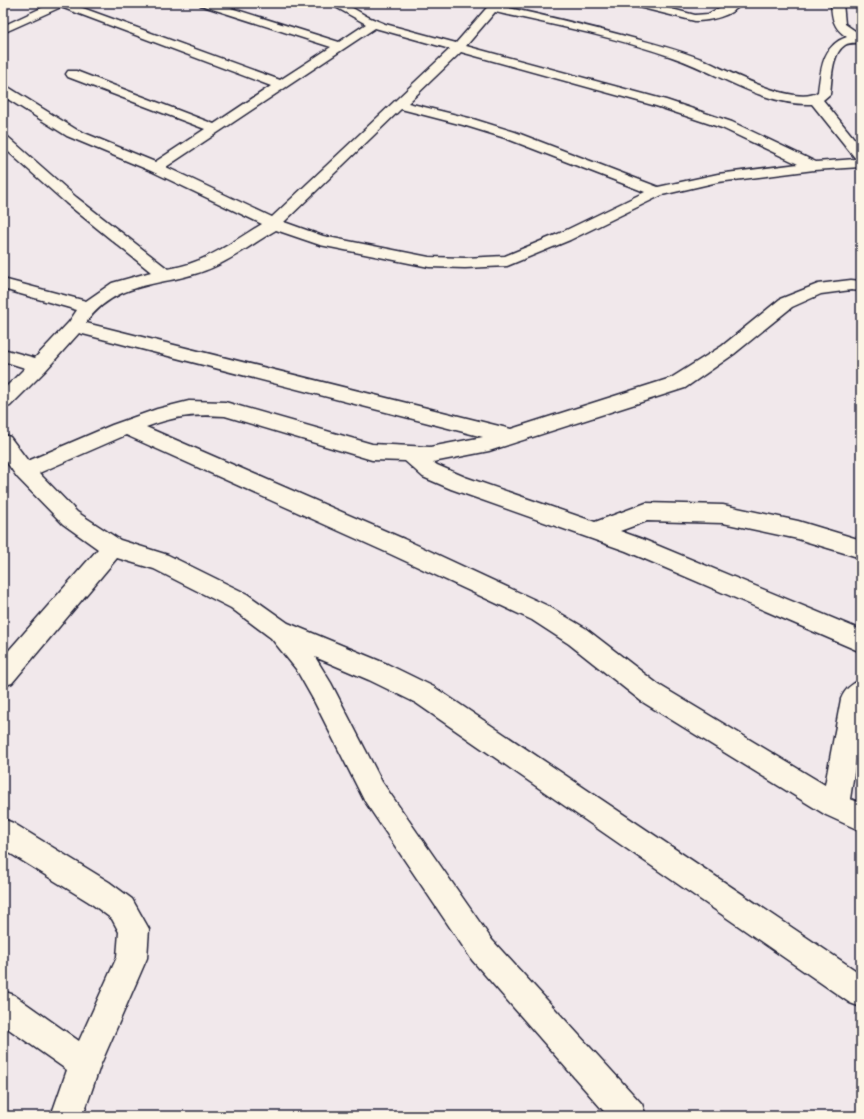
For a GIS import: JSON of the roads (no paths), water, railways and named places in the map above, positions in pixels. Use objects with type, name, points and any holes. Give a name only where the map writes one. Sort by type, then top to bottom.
[{"type":"street","points":[[3,30],[60,3],[281,86]]},
{"type":"street","points":[[204,3],[340,46]]},
{"type":"street","points":[[336,3],[375,24],[661,103],[727,125],[814,166]]},
{"type":"street","points":[[634,3],[704,19],[714,17],[736,3]]},
{"type":"street","points":[[837,3],[838,21],[841,29],[859,39]]},
{"type":"street","points":[[3,401],[39,366],[75,326],[88,307],[118,287],[149,278],[188,271],[212,262],[274,224],[459,47],[495,5],[674,53],[728,77],[779,95],[799,99],[816,100],[822,97],[824,94],[830,54],[833,48],[839,42],[859,39]]},
{"type":"street","points":[[156,168],[375,24]]},
{"type":"street","points":[[72,74],[216,129]]},
{"type":"street","points":[[3,90],[72,132],[156,168],[274,224],[320,240],[428,262],[465,263],[507,261],[564,237],[657,192],[718,178],[814,166],[861,163]]},
{"type":"street","points":[[816,100],[861,156]]},
{"type":"street","points":[[399,105],[468,122],[510,135],[657,192]]},
{"type":"street","points":[[847,138],[861,138]]},
{"type":"street","points":[[3,140],[71,200],[165,275]]},
{"type":"street","points":[[3,284],[88,307]]},
{"type":"street","points":[[24,471],[127,427],[178,410],[203,407],[225,409],[372,452],[430,455],[489,443],[678,382],[728,350],[786,304],[818,289],[851,285],[861,286]]},
{"type":"street","points":[[75,326],[510,436]]},
{"type":"street","points":[[3,355],[39,366]]},
{"type":"street","points":[[127,427],[396,546],[540,613],[577,636],[650,693],[835,806],[861,817]]},
{"type":"street","points":[[3,442],[24,471],[70,518],[113,547],[160,562],[233,598],[278,630],[378,672],[425,695],[861,992]]},
{"type":"street","points":[[410,454],[430,472],[634,545],[861,641]]},
{"type":"street","points":[[596,531],[646,512],[723,514],[798,530],[861,549]]},
{"type":"street","points":[[3,675],[113,547]]},
{"type":"street","points":[[278,630],[304,661],[322,691],[372,791],[482,950],[630,1116]]},
{"type":"street","points":[[835,806],[853,699],[861,692]]},
{"type":"street","points":[[3,833],[99,892],[122,909],[134,929],[132,958],[85,1064],[67,1116]]},
{"type":"street","points":[[3,1006],[85,1064]]}]
